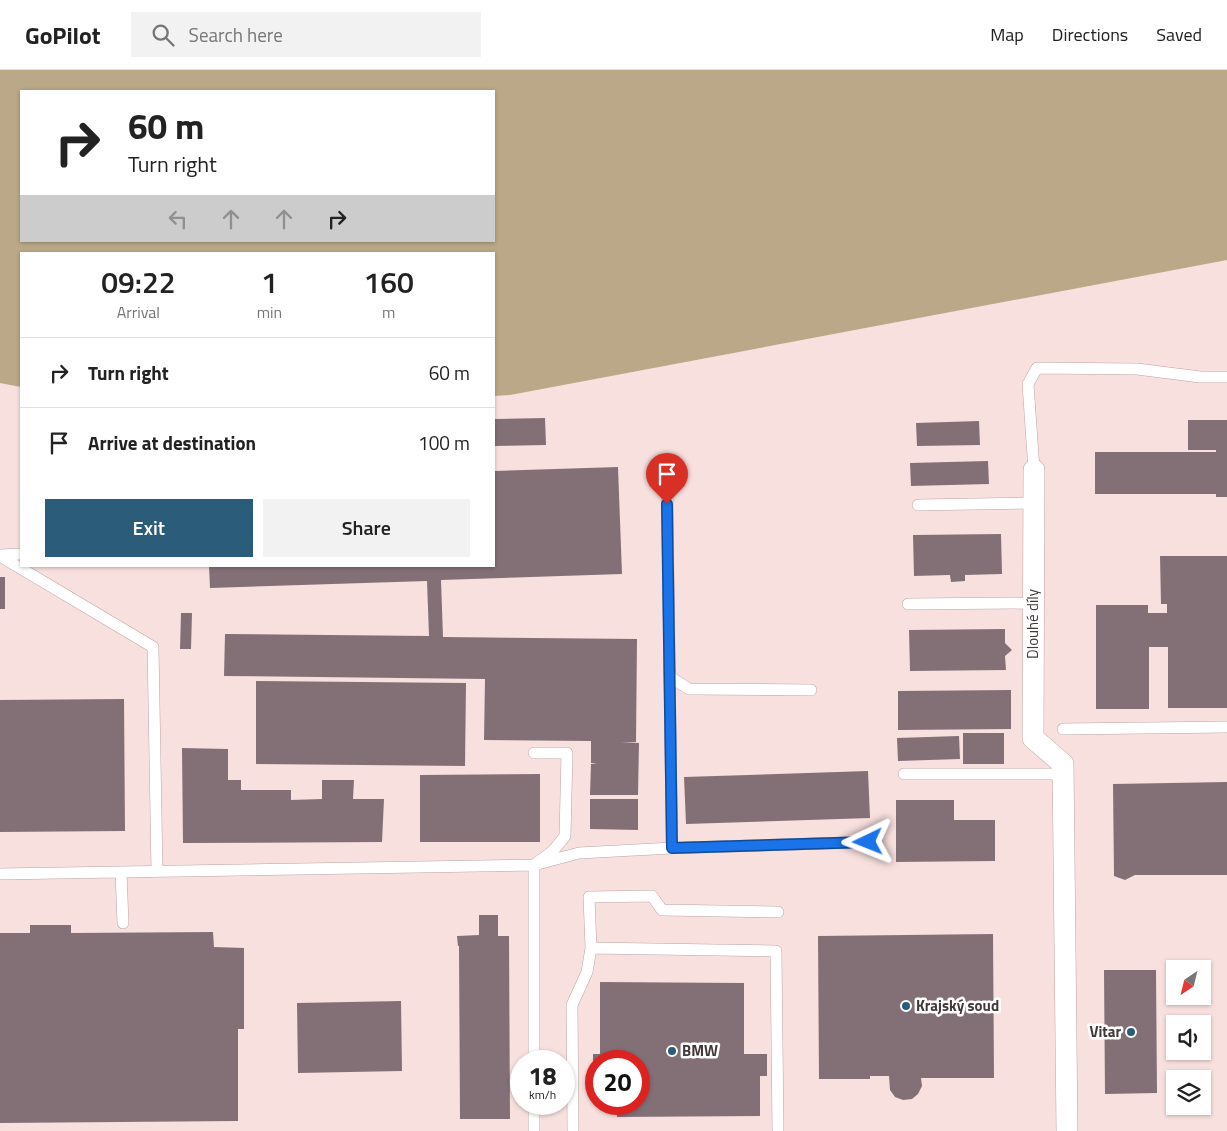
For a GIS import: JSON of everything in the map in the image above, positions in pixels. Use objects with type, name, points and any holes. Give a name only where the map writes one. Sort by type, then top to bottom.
[{"type":"street","name":"Dlouhé díly","points":[[1034,470],[1033,738],[1063,769]]},
{"type":"street","points":[[1063,769],[1066,1124]]},
{"type":"lane","points":[[1034,470],[1028,384],[1037,368],[1137,369],[1200,377],[1227,376]]},
{"type":"lane","points":[[667,486],[672,848]]},
{"type":"lane","points":[[918,505],[1034,504]]},
{"type":"lane","points":[[0,556],[20,554]]},
{"type":"lane","points":[[0,556],[153,647],[156,872]]},
{"type":"lane","points":[[908,604],[1033,603]]},
{"type":"lane","points":[[670,677],[689,689],[811,690]]},
{"type":"lane","points":[[1063,729],[1227,727]]},
{"type":"lane","points":[[534,753],[567,753],[565,836],[553,852],[534,865]]},
{"type":"lane","points":[[904,774],[1063,769]]},
{"type":"lane","points":[[0,874],[337,870],[534,865],[579,853],[868,842]]},
{"type":"lane","points":[[534,865],[534,1050]]},
{"type":"lane","points":[[122,872],[123,923]]},
{"type":"lane","points":[[573,1131],[572,1005],[587,972],[591,948],[589,896],[652,896],[662,910],[778,912]]},
{"type":"lane","points":[[591,948],[776,951],[778,1131]]},
{"type":"lane","points":[[534,1115],[534,1131]]},
{"type":"shaded area","points":[[0,70],[1227,70],[1227,260],[510,395],[495,396],[495,252],[20,252],[20,387],[0,383]]},
{"type":"building","points":[[545,418],[546,445],[495,446],[495,419]]},
{"type":"building","points":[[1188,420],[1227,420],[1227,497],[1216,497],[1216,494],[1095,494],[1095,452],[1216,452],[1216,450],[1188,450]]},
{"type":"building","points":[[979,421],[980,445],[917,446],[916,423]]},
{"type":"building","points":[[988,461],[989,484],[911,486],[910,463]]},
{"type":"building","points":[[618,467],[622,574],[441,580],[443,637],[637,639],[636,742],[621,742],[639,743],[638,795],[590,795],[591,764],[597,764],[591,763],[591,741],[484,740],[485,679],[224,676],[225,634],[429,636],[427,581],[210,588],[209,567],[495,567],[495,471]]},
{"type":"building","points":[[1001,534],[1002,574],[965,575],[965,581],[951,582],[950,575],[914,576],[913,535]]},
{"type":"building","points":[[1160,556],[1227,556],[1227,708],[1168,708],[1168,647],[1149,647],[1149,709],[1096,709],[1096,605],[1148,605],[1148,613],[1167,613],[1167,604],[1161,604]]},
{"type":"building","points":[[0,577],[5,577],[5,609],[0,609]]},
{"type":"building","points":[[181,613],[192,613],[191,649],[180,649]]},
{"type":"building","points":[[1005,629],[1005,643],[1012,650],[1005,656],[1006,670],[910,671],[909,630]]},
{"type":"building","points":[[256,681],[466,683],[465,766],[256,764]]},
{"type":"building","points":[[1011,690],[1011,729],[898,730],[898,691]]},
{"type":"building","points":[[124,699],[125,831],[0,832],[0,700]]},
{"type":"building","points":[[963,733],[1004,733],[1004,764],[963,764]]},
{"type":"building","points":[[959,736],[960,759],[898,761],[897,738]]},
{"type":"building","points":[[182,748],[228,749],[228,780],[241,780],[241,790],[291,790],[291,800],[322,799],[322,780],[354,780],[353,799],[384,799],[382,842],[183,843]]},
{"type":"building","points":[[868,771],[870,818],[686,824],[684,777]]},
{"type":"building","points":[[540,774],[540,842],[420,842],[420,775]]},
{"type":"building","points":[[1227,782],[1227,875],[1135,875],[1125,880],[1114,876],[1113,784]]},
{"type":"building","points":[[590,799],[638,799],[638,830],[590,829]]},
{"type":"building","points":[[896,800],[954,800],[954,820],[995,820],[995,861],[896,862]]},
{"type":"building","points":[[479,915],[498,915],[498,936],[509,936],[510,1119],[460,1119],[459,946],[457,936],[479,935]]},
{"type":"building","points":[[30,925],[71,925],[71,933],[213,932],[214,947],[244,948],[244,1029],[238,1029],[238,1121],[0,1123],[0,933],[30,933]]},
{"type":"building","name":"Krajský soud","points":[[993,934],[994,1078],[921,1078],[922,1086],[918,1094],[912,1099],[903,1100],[895,1097],[890,1090],[889,1076],[870,1076],[870,1079],[819,1079],[818,936]]},
{"type":"building","name":"Vitar","points":[[1104,970],[1156,970],[1157,1093],[1105,1094]]},
{"type":"building","name":"BMW","points":[[600,982],[744,983],[744,1054],[767,1054],[767,1076],[760,1076],[760,1116],[617,1117],[617,1115],[650,1115],[650,1050],[600,1050]]},
{"type":"building","points":[[401,1001],[402,1071],[298,1073],[297,1003]]},
{"type":"place","name":"Krajský soud","points":[[906,1006]]},
{"type":"place","name":"Vitar","points":[[1131,1032]]},
{"type":"place","name":"BMW","points":[[672,1051]]},
{"type":"route","points":[[667,504],[672,848],[868,842]]}]
